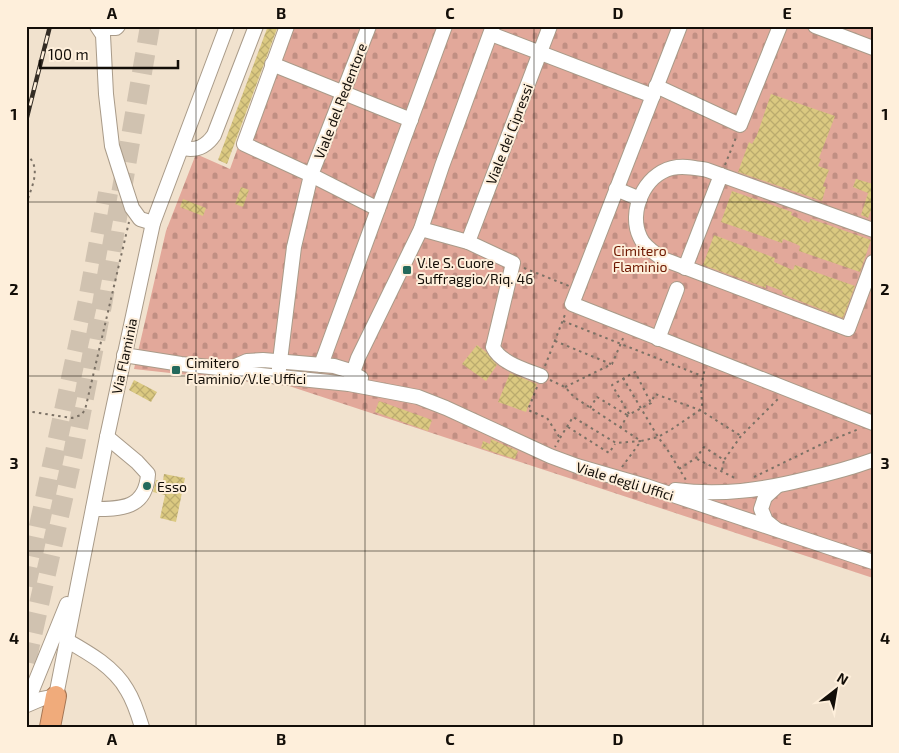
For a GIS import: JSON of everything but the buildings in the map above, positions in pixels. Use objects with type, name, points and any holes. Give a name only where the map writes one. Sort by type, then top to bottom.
[{"type":"highway","points":[[50,727],[57,691]]},
{"type":"street","points":[[97,26],[103,35],[106,94],[112,146],[132,208],[140,219],[154,223]]},
{"type":"street","points":[[104,26],[105,28],[116,28],[118,26]]},
{"type":"street","name":"Via Flaminia","points":[[57,691],[107,437],[154,223],[227,26]]},
{"type":"street","points":[[182,148],[190,150],[201,148],[214,135],[256,26]]},
{"type":"street","points":[[286,26],[244,144],[378,209]]},
{"type":"street","name":"Viale del Redentore","points":[[278,377],[294,247],[311,175],[369,26]]},
{"type":"street","name":"Viale dei Cipressi","points":[[468,242],[550,26]]},
{"type":"street","points":[[680,26],[572,304],[781,388],[872,421]]},
{"type":"street","points":[[352,379],[358,358],[421,229],[492,30],[540,54],[655,91],[740,126],[780,26]]},
{"type":"street","points":[[815,26],[873,48]]},
{"type":"street","points":[[321,365],[411,120],[441,27]]},
{"type":"street","points":[[272,64],[411,120]]},
{"type":"street","points":[[873,230],[707,170],[688,166],[671,168],[658,175],[646,185],[636,210],[640,238],[648,248],[662,259],[848,329],[873,262]]},
{"type":"street","points":[[685,268],[721,175]]},
{"type":"street","points":[[616,189],[640,199]]},
{"type":"street","points":[[421,229],[468,242],[513,263],[493,346],[495,352],[506,360],[541,376]]},
{"type":"street","points":[[658,339],[677,289]]},
{"type":"street","name":"Viale degli Uffici","points":[[124,355],[181,364],[229,368],[251,374],[278,377],[352,379],[381,390],[405,394],[432,402],[559,460],[646,486],[873,562]]},
{"type":"street","name":"Viale degli Uffici","points":[[229,368],[251,360],[279,361],[340,368],[352,379]]},
{"type":"street","points":[[93,509],[129,506],[143,495],[147,486],[148,474],[137,462],[107,437]]},
{"type":"street","points":[[646,486],[694,493],[731,493],[778,486],[836,472],[873,460]]},
{"type":"street","points":[[778,486],[765,497],[761,509],[764,518],[769,524],[786,534]]},
{"type":"street","points":[[26,705],[34,678],[59,626],[83,558]]},
{"type":"street","points":[[66,640],[104,664],[122,682],[132,699],[142,727]]},
{"type":"street","points":[[26,705],[57,691],[48,676],[34,678]]},
{"type":"path","points":[[721,175],[740,126]]},
{"type":"path","points":[[26,154],[33,160],[36,172],[26,205]]},
{"type":"path","points":[[26,411],[72,418],[81,415],[85,410],[132,208]]},
{"type":"path","points":[[513,263],[578,289]]},
{"type":"path","points":[[563,320],[702,376]]},
{"type":"path","points":[[566,387],[612,364],[627,326]]},
{"type":"path","points":[[555,341],[612,364]]},
{"type":"path","points":[[700,410],[702,376],[709,359]]},
{"type":"path","points":[[629,415],[612,384],[635,372],[651,403]]},
{"type":"path","points":[[541,376],[566,387],[574,397],[641,441]]},
{"type":"path","points":[[623,378],[694,493]]},
{"type":"path","points":[[722,470],[724,460],[741,436],[775,404],[781,388]]},
{"type":"path","points":[[620,428],[629,415],[651,403],[654,394],[700,410],[741,436]]},
{"type":"path","points":[[590,408],[597,397],[629,415]]},
{"type":"path","points":[[560,438],[573,417],[616,443],[641,441],[658,437],[700,410]]},
{"type":"path","points":[[752,479],[824,443],[864,427],[872,421]]},
{"type":"path","points":[[568,427],[609,453],[616,443]]},
{"type":"path","points":[[615,478],[641,441]]},
{"type":"path","points":[[679,469],[696,458],[704,447],[724,460]]},
{"type":"path","points":[[696,458],[722,470],[741,482],[736,483]]},
{"type":"green space","name":"Cimitero Flaminio","points":[[282,26],[873,26],[873,578],[289,386],[134,369],[166,231],[196,154],[230,169]]},
{"type":"tunnel","points":[[26,662],[73,454],[102,305],[150,26]]},
{"type":"tunnel","points":[[26,586],[88,300],[108,193]]},
{"type":"railway","points":[[26,121],[50,26]]},
{"type":"place","name":"V.le S. Cuore Suffraggio/Riq. 46","points":[[407,270]]},
{"type":"place","name":"Cimitero Flaminio/V.le Uffici","points":[[176,370]]},
{"type":"place","name":"Esso","points":[[147,486]]}]
